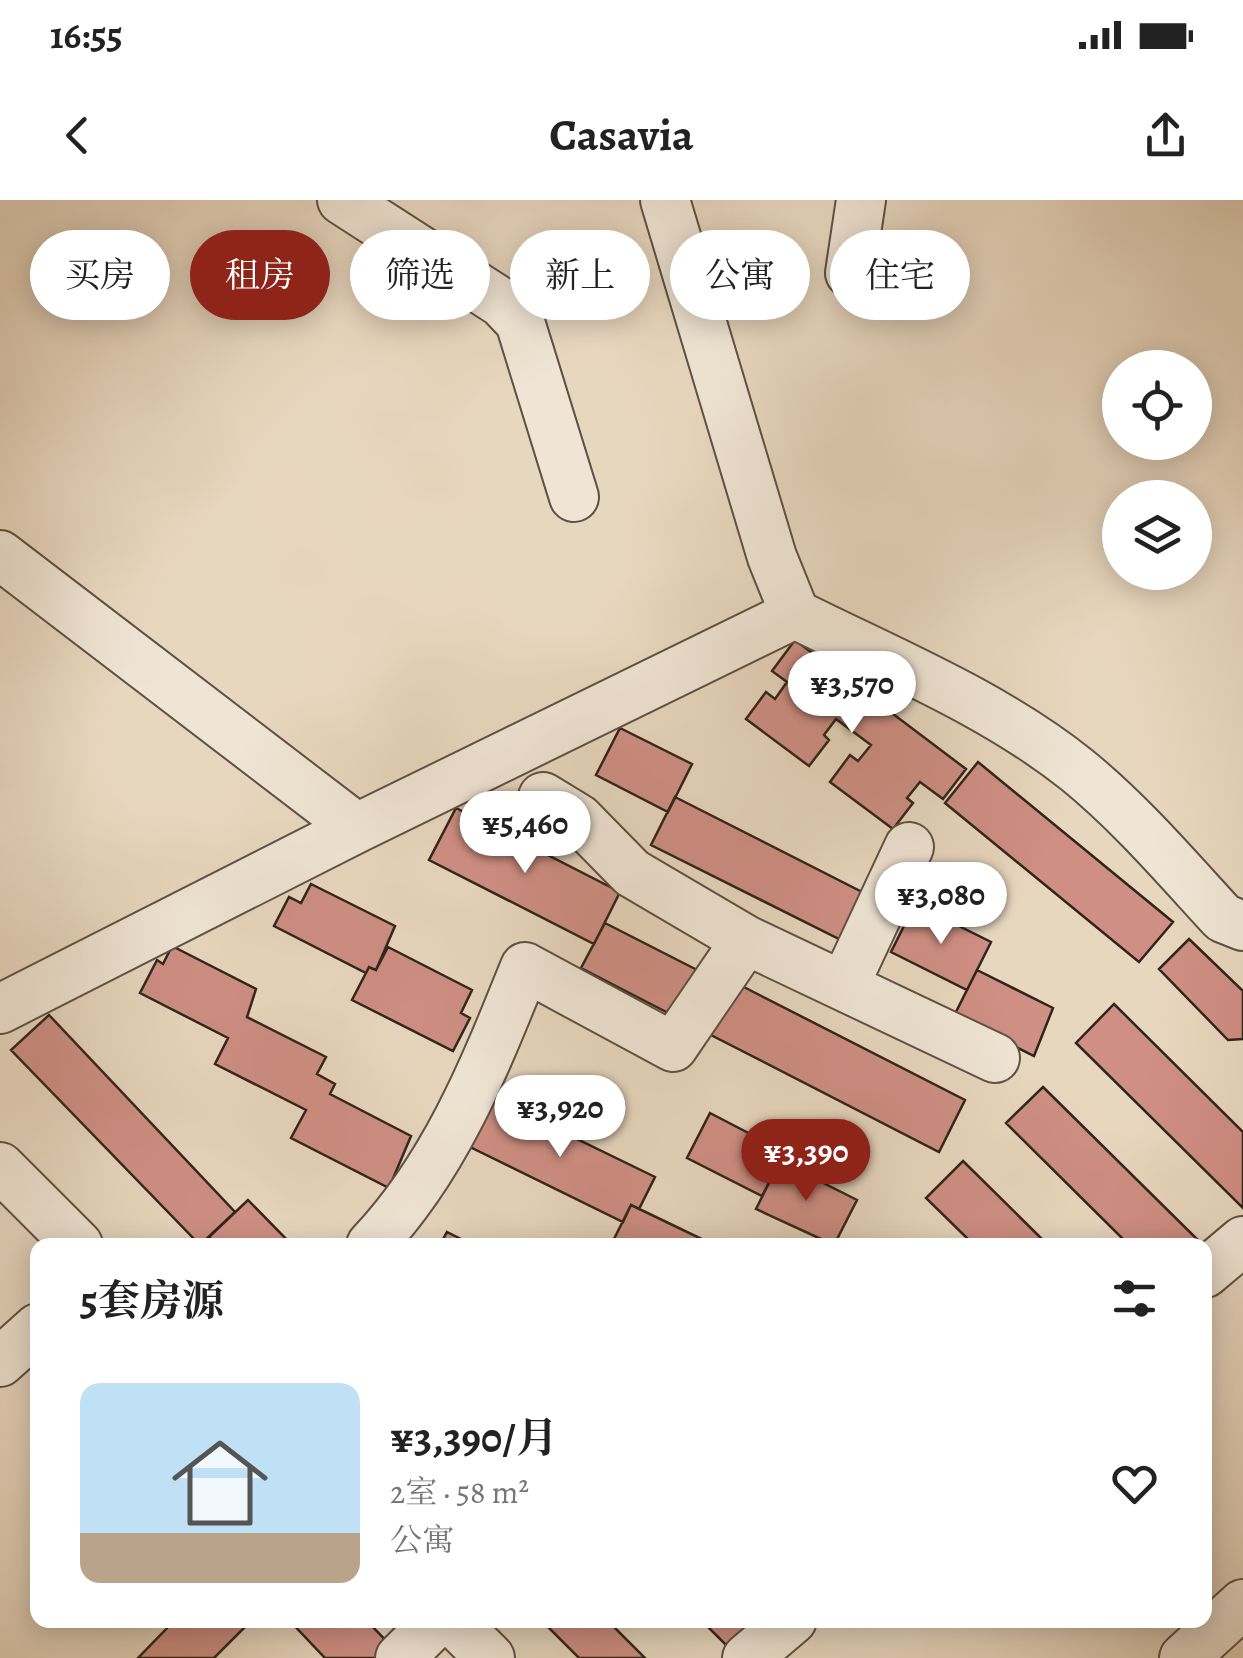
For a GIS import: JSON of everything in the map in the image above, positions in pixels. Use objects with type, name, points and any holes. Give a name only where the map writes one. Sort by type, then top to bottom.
[{"type":"street","points":[[342,200],[502,303],[520,322],[574,497]]},
{"type":"street","points":[[665,200],[772,557],[795,614],[959,695],[1040,744],[1110,799],[1222,918],[1243,926]]},
{"type":"street","points":[[856,230],[861,200]]},
{"type":"street","points":[[0,555],[357,828]]},
{"type":"street","points":[[0,1009],[357,828],[795,614]]},
{"type":"street","points":[[543,797],[579,820],[632,873],[746,940],[995,1058]]},
{"type":"street","points":[[844,986],[909,847]]},
{"type":"street","points":[[377,1238],[410,1198],[460,1118],[525,967],[673,1048],[746,940]]},
{"type":"street","points":[[0,1167],[71,1238]]},
{"type":"street","points":[[1212,1267],[1243,1241]]},
{"type":"street","points":[[0,1362],[30,1335]]},
{"type":"street","points":[[1184,1658],[1243,1604]]},
{"type":"street","points":[[400,1658],[430,1628]]},
{"type":"street","points":[[460,1628],[490,1658]]},
{"type":"street","points":[[747,1658],[783,1628]]},
{"type":"building","points":[[795,640],[966,769],[943,799],[920,782],[907,798],[913,803],[893,829],[830,782],[850,755],[858,761],[871,745],[836,719],[824,735],[829,740],[809,766],[746,719],[766,692],[775,699],[787,682],[772,671]]},
{"type":"building","points":[[620,728],[692,764],[668,812],[596,775]]},
{"type":"building","points":[[978,762],[1173,922],[1139,962],[945,803]]},
{"type":"building","points":[[675,797],[870,896],[853,946],[651,845]]},
{"type":"building","points":[[456,808],[620,892],[594,944],[429,860]]},
{"type":"building","points":[[311,884],[395,926],[376,970],[369,967],[366,973],[274,926],[289,897],[301,903]]},
{"type":"building","points":[[915,904],[991,942],[967,990],[891,952]]},
{"type":"building","points":[[605,923],[701,972],[678,1018],[581,968]]},
{"type":"building","points":[[1189,939],[1243,991],[1243,1039],[1228,1040],[1159,969]]},
{"type":"building","points":[[172,946],[256,989],[247,1017],[326,1057],[317,1074],[335,1084],[330,1094],[411,1136],[389,1188],[291,1138],[306,1110],[215,1064],[228,1038],[140,993],[157,960],[163,964]]},
{"type":"building","points":[[388,947],[472,990],[461,1013],[470,1018],[453,1051],[352,1000],[369,967],[376,970]]},
{"type":"building","points":[[977,970],[1053,1008],[1034,1056],[954,1016]]},
{"type":"building","points":[[736,983],[965,1100],[939,1152],[709,1034]]},
{"type":"building","points":[[1114,1004],[1243,1132],[1243,1208],[1076,1043]]},
{"type":"building","points":[[49,1015],[235,1212],[207,1238],[193,1238],[11,1050]]},
{"type":"building","points":[[1043,1087],[1196,1238],[1122,1238],[1006,1123]]},
{"type":"building","points":[[491,1097],[655,1177],[639,1209],[631,1205],[623,1222],[466,1145]]},
{"type":"building","points":[[710,1113],[785,1152],[762,1196],[687,1158]]},
{"type":"building","points":[[780,1161],[857,1200],[838,1238],[819,1238],[756,1209]]},
{"type":"building","points":[[963,1161],[1041,1238],[967,1238],[926,1198]]},
{"type":"building","points":[[248,1200],[285,1238],[210,1238]]},
{"type":"building","points":[[631,1205],[700,1238],[614,1238]]},
{"type":"building","points":[[167,1628],[244,1628],[214,1658],[138,1658]]},
{"type":"building","points":[[297,1628],[374,1628],[393,1648],[382,1658],[325,1658]]},
{"type":"building","points":[[549,1628],[615,1628],[645,1658],[579,1658]]},
{"type":"building","points":[[709,1628],[753,1628],[731,1650]]}]
